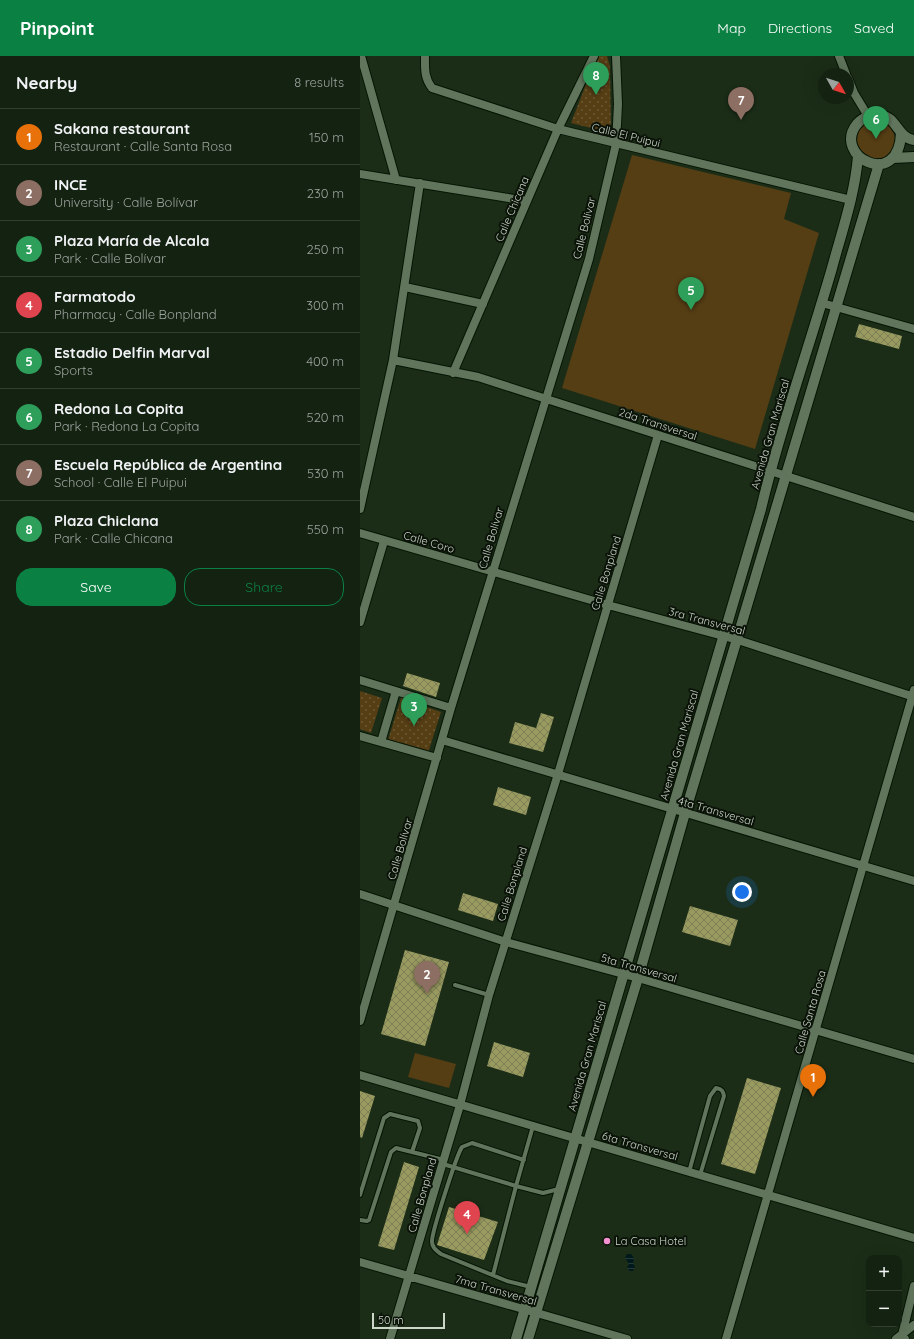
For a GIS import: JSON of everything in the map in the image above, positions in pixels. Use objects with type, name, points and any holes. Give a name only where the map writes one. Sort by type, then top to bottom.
[{"type":"street","points":[[361,56],[396,180]]},
{"type":"street","name":"Calle El Puipui","points":[[424,56],[425,74],[432,88],[558,129],[851,200]]},
{"type":"street","name":"Calle Chicana","points":[[453,373],[558,129],[594,56]]},
{"type":"street","name":"Calle Bolívar","points":[[360,1021],[395,905],[451,708],[589,259],[616,144],[618,104],[616,56]]},
{"type":"street","points":[[839,56],[844,68]]},
{"type":"street","points":[[854,89],[868,116]]},
{"type":"street","points":[[914,140],[908,140],[901,133],[896,124],[888,117],[878,115],[868,116],[857,124],[852,137],[854,150],[858,156],[870,164],[879,164],[893,158],[914,157]]},
{"type":"street","points":[[893,158],[900,147],[901,133]]},
{"type":"street","name":"Avenida Gran Mariscal","points":[[516,1339],[761,509],[770,471],[822,303],[851,200],[856,177],[858,156]]},
{"type":"street","points":[[528,1339],[638,978],[685,813],[738,640],[835,306],[879,164]]},
{"type":"street","points":[[360,174],[527,201]]},
{"type":"street","points":[[360,509],[393,360],[420,183]]},
{"type":"street","points":[[405,287],[483,304]]},
{"type":"street","points":[[822,303],[914,329]]},
{"type":"street","name":"2da Transversal","points":[[393,360],[478,377],[785,477],[914,517]]},
{"type":"street","name":"Calle Bonpland","points":[[390,1339],[460,1105],[489,995],[558,774],[658,436]]},
{"type":"street","name":"Calle Coro","points":[[360,533],[493,571]]},
{"type":"street","points":[[360,622],[384,541]]},
{"type":"street","name":"3ra Transversal","points":[[493,571],[608,605],[738,640],[913,694]]},
{"type":"street","points":[[360,680],[451,708]]},
{"type":"street","points":[[381,742],[396,691]]},
{"type":"street","name":"Calle Santa Rosa","points":[[726,1339],[913,694]]},
{"type":"street","points":[[360,736],[437,758]]},
{"type":"street","name":"4ta Transversal","points":[[442,740],[558,774],[672,810],[914,881]]},
{"type":"street","name":"5ta Transversal","points":[[360,894],[506,942],[638,978],[914,1059]]},
{"type":"street","name":"6ta Transversal","points":[[360,1075],[914,1238]]},
{"type":"street","name":"7ma Transversal","points":[[360,1262],[626,1339]]},
{"type":"street","points":[[901,1338],[914,1286]]},
{"type":"street","points":[[901,1338],[914,1324]]},
{"type":"lane","points":[[455,985],[489,995]]},
{"type":"lane","points":[[689,1172],[710,1096],[716,1088],[720,1089],[723,1091],[724,1096],[700,1175]]},
{"type":"lane","points":[[360,1195],[386,1115],[390,1114],[418,1121],[420,1124],[412,1152]]},
{"type":"lane","points":[[493,1275],[533,1126]]},
{"type":"lane","points":[[524,1160],[472,1143],[462,1147],[456,1158],[435,1225],[432,1242],[433,1247],[441,1254],[493,1275],[531,1287]]},
{"type":"lane","points":[[360,1220],[369,1220],[391,1152],[396,1148],[443,1162],[454,1168],[543,1193],[561,1188]]},
{"type":"shaded area","points":[[597,56],[607,56],[610,67],[611,133],[571,123]]},
{"type":"shaded area","points":[[876,121],[886,124],[892,130],[895,140],[892,150],[886,156],[876,159],[866,156],[860,150],[857,140],[860,130],[866,124]]},
{"type":"shaded area","points":[[632,155],[791,193],[784,219],[819,233],[755,449],[562,388]]},
{"type":"shaded area","points":[[360,691],[382,698],[371,733],[360,729]]},
{"type":"shaded area","points":[[401,698],[441,712],[428,753],[388,740]]},
{"type":"shaded area","points":[[415,1053],[456,1064],[449,1088],[408,1077]]},
{"type":"water","points":[[627,1254],[631,1254],[634,1258],[633,1264],[635,1266],[633,1271],[630,1271],[627,1268],[629,1264],[625,1258]]},
{"type":"building","points":[[859,324],[902,336],[899,349],[855,337]]},
{"type":"building","points":[[407,673],[440,683],[436,697],[403,686]]},
{"type":"building","points":[[541,713],[554,717],[543,752],[509,743],[515,722],[536,728]]},
{"type":"building","points":[[498,787],[531,797],[526,815],[493,805]]},
{"type":"building","points":[[463,893],[498,904],[493,921],[458,910]]},
{"type":"building","points":[[690,906],[738,920],[730,946],[682,932]]},
{"type":"building","points":[[405,950],[449,962],[425,1046],[381,1034]]},
{"type":"building","points":[[494,1042],[530,1053],[523,1077],[487,1066]]},
{"type":"building","points":[[747,1078],[781,1088],[755,1174],[721,1164]]},
{"type":"building","points":[[360,1091],[375,1096],[362,1138],[360,1137]]},
{"type":"building","points":[[404,1162],[419,1167],[394,1250],[378,1246]]},
{"type":"building","points":[[449,1207],[498,1222],[484,1260],[437,1245]]},
{"type":"place","name":"Plaza Chiclana","points":[[596,95]]},
{"type":"place","name":"Escuela República de Argentina","points":[[741,120]]},
{"type":"place","name":"Redona La Copita","points":[[876,139]]},
{"type":"place","name":"Estadio Delfin Marval","points":[[691,310]]},
{"type":"place","name":"Plaza María de Alcala","points":[[414,726]]},
{"type":"place","name":"INCE","points":[[427,994]]},
{"type":"place","name":"Sakana restaurant","points":[[813,1097]]},
{"type":"place","name":"Farmatodo","points":[[467,1234]]},
{"type":"place","name":"La Casa Hotel","points":[[607,1241]]}]
